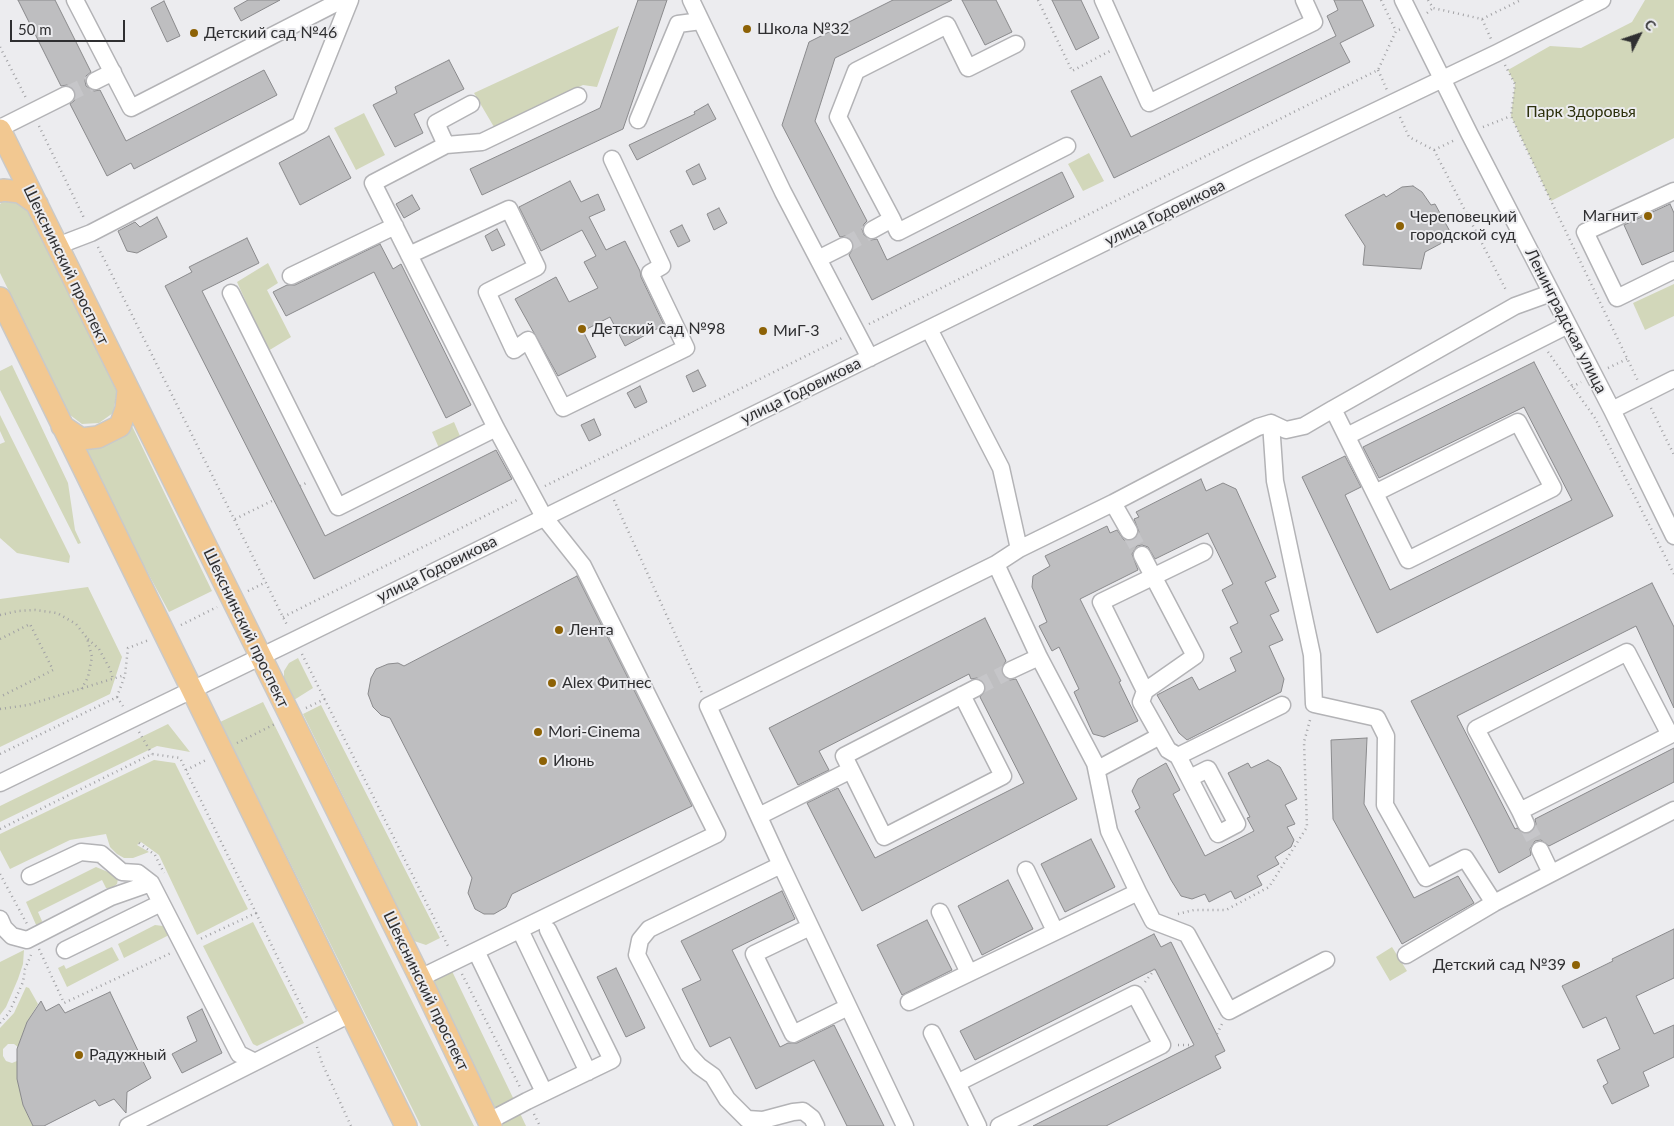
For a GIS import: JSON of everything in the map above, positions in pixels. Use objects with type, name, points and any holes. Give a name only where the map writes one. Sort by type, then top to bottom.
[{"type":"main road","name":"Шекснинский проспект","points":[[0,129],[490,1123]]},
{"type":"main road","points":[[0,191],[20,192],[37,204]]},
{"type":"main road","points":[[0,298],[406,1126]]},
{"type":"main road","points":[[62,426],[81,439],[98,437],[120,426],[126,409],[128,391]]},
{"type":"street","points":[[75,0],[131,108],[342,0]]},
{"type":"street","points":[[57,246],[91,233],[300,125],[350,0]]},
{"type":"street","points":[[691,0],[783,192],[870,358]]},
{"type":"street","points":[[1103,0],[1149,102],[1314,22],[1304,0]]},
{"type":"street","name":"Ленинградская улица","points":[[1403,0],[1612,410],[1674,536]]},
{"type":"street","name":"улица Годовикова","points":[[0,782],[295,640],[544,516],[1252,170],[1498,53],[1602,0]]},
{"type":"street","points":[[638,120],[678,24],[701,21]]},
{"type":"street","points":[[1016,44],[968,68],[947,25],[856,71],[838,117],[898,232],[1067,146]]},
{"type":"street","points":[[96,80],[112,72]]},
{"type":"street","points":[[0,129],[66,95]]},
{"type":"street","points":[[420,978],[717,834],[583,566],[544,516],[496,428],[373,183],[446,144],[482,142],[578,96]]},
{"type":"street","points":[[446,144],[436,123],[471,104]]},
{"type":"street","points":[[409,255],[509,209],[538,267],[487,292],[514,350],[528,340],[563,408],[686,348],[650,273],[662,266],[612,159]]},
{"type":"street","points":[[1674,191],[1586,232],[1617,298],[1674,270]]},
{"type":"street","points":[[872,230],[892,219]]},
{"type":"street","points":[[291,276],[395,226]]},
{"type":"street","points":[[818,259],[844,246]]},
{"type":"street","points":[[231,293],[338,507],[496,428]]},
{"type":"street","points":[[906,1126],[810,927],[708,706],[996,564],[1019,549],[1113,503],[1258,427],[1271,422],[1286,430],[1304,426],[1515,306],[1551,293]]},
{"type":"street","points":[[1347,436],[1568,325]]},
{"type":"street","points":[[929,329],[1000,468],[1019,549]]},
{"type":"street","points":[[1612,410],[1674,379]]},
{"type":"street","points":[[1333,409],[1408,560],[1553,488],[1518,422],[1375,493]]},
{"type":"street","points":[[1271,422],[1275,481],[1312,655],[1314,704],[1377,718],[1386,736],[1385,805],[1426,878],[1465,858],[1494,903]]},
{"type":"street","points":[[1113,503],[1129,531]]},
{"type":"street","points":[[1145,691],[1101,602],[1204,552]]},
{"type":"street","points":[[1142,555],[1195,656],[1145,691],[1141,702],[1168,750],[1178,756],[1190,778]]},
{"type":"street","points":[[996,564],[1039,657],[1098,769],[1160,736]]},
{"type":"street","points":[[1627,652],[1670,735],[1523,818],[1476,729],[1627,652]]},
{"type":"street","points":[[1011,670],[1039,657]]},
{"type":"street","points":[[969,691],[1003,776],[884,837],[851,770],[844,756],[969,691]]},
{"type":"street","points":[[1178,756],[1282,705]]},
{"type":"street","points":[[1095,763],[1109,831],[1153,922],[1187,934],[1229,1011],[1326,960]]},
{"type":"street","points":[[759,816],[851,770]]},
{"type":"street","points":[[1406,954],[1494,903],[1674,810]]},
{"type":"street","points":[[1540,850],[1551,873]]},
{"type":"street","points":[[30,876],[81,852],[101,854],[122,872],[138,873],[151,882],[239,1054],[254,1062]]},
{"type":"street","points":[[781,865],[649,929],[640,940],[637,955],[688,1054],[698,1066],[713,1076],[727,1099],[747,1119],[763,1120],[802,1111],[812,1118],[816,1126]]},
{"type":"street","points":[[1026,870],[1055,931]]},
{"type":"street","points":[[0,919],[6,940],[27,940],[111,898],[151,882]]},
{"type":"street","points":[[909,1002],[1138,892]]},
{"type":"street","points":[[65,950],[162,903]]},
{"type":"street","points":[[940,912],[969,973]]},
{"type":"street","points":[[810,927],[754,954],[792,1034],[848,1007]]},
{"type":"street","points":[[520,930],[588,1072]]},
{"type":"street","points":[[490,1123],[527,1100],[612,1060],[548,930]]},
{"type":"street","points":[[476,952],[544,1092]]},
{"type":"street","points":[[957,1083],[1136,994],[1162,1045],[999,1126]]},
{"type":"street","points":[[128,1126],[350,1014]]},
{"type":"street","points":[[932,1033],[978,1126]]},
{"type":"path","points":[[1038,0],[1072,70],[1123,44]]},
{"type":"path","points":[[1381,0],[1396,31]]},
{"type":"path","points":[[1428,0],[1433,8],[1482,20],[1521,0]]},
{"type":"path","points":[[1482,20],[1515,84],[1511,116],[1550,201],[1674,455]]},
{"type":"path","points":[[0,47],[91,233],[540,1126]]},
{"type":"path","points":[[607,486],[708,706]]},
{"type":"path","points":[[236,519],[274,500]]},
{"type":"path","points":[[0,615],[35,610],[56,613],[76,624],[99,649],[110,669],[113,679]]},
{"type":"path","points":[[0,639],[30,624],[53,670],[0,697]]},
{"type":"path","points":[[81,690],[88,677],[92,657],[87,638]]},
{"type":"path","points":[[0,709],[28,705],[126,675]]},
{"type":"path","points":[[0,754],[117,697]]},
{"type":"path","points":[[186,770],[325,698]]},
{"type":"path","points":[[1153,922],[1194,910],[1226,910],[1269,887],[1307,827],[1304,742],[1314,704]]},
{"type":"path","points":[[0,829],[152,754],[180,758],[309,1022],[322,1063],[351,1126]]},
{"type":"path","points":[[139,843],[155,855],[168,881]]},
{"type":"path","points":[[197,940],[256,913]]},
{"type":"path","points":[[0,1023],[13,1005],[33,952]]},
{"type":"green space","name":"Парк Здоровья","points":[[1645,0],[1674,0],[1674,138],[1551,201],[1511,116],[1515,84],[1508,70],[1550,46],[1581,48],[1632,22]]},
{"type":"green space","points":[[619,26],[597,87],[583,85],[494,127],[474,93]]},
{"type":"green space","points":[[364,113],[385,155],[356,170],[334,128]]},
{"type":"green space","points":[[1089,153],[1104,181],[1083,191],[1068,164]]},
{"type":"green space","points":[[5,200],[26,206],[117,392],[113,413],[99,423],[82,424],[70,415],[0,273],[0,204]]},
{"type":"green space","points":[[268,263],[278,283],[267,290],[291,337],[268,351],[237,282]]},
{"type":"green space","points":[[1674,284],[1674,316],[1645,330],[1633,303]]},
{"type":"green space","points":[[12,365],[68,483],[75,530],[81,543],[78,544],[0,390],[0,371]]},
{"type":"green space","points":[[0,415],[70,556],[69,563],[17,553],[0,538],[0,444],[5,442],[0,431]]},
{"type":"green space","points":[[454,422],[460,436],[439,448],[432,432]]},
{"type":"green space","points":[[132,426],[212,591],[169,612],[78,444],[120,436]]},
{"type":"green space","points":[[88,587],[122,657],[110,694],[0,747],[0,599]]},
{"type":"green space","points":[[298,658],[313,688],[294,700],[284,679],[284,671],[289,663]]},
{"type":"green space","points":[[263,702],[474,1126],[421,1126],[220,722]]},
{"type":"green space","points":[[321,705],[440,938],[426,945],[414,941],[303,714]]},
{"type":"green space","points":[[168,724],[190,752],[157,746],[0,822],[0,806]]},
{"type":"green space","points":[[154,760],[175,763],[248,909],[197,935],[159,855],[141,842],[137,845],[149,852],[133,858],[124,858],[110,847],[106,834],[70,840],[10,869],[0,850],[0,834]]},
{"type":"green space","points":[[96,867],[113,874],[118,879],[117,884],[112,888],[106,888],[102,880],[38,912],[42,921],[37,927],[26,902]]},
{"type":"green space","points":[[253,922],[304,1023],[257,1046],[253,1044],[203,946]]},
{"type":"green space","points":[[155,925],[163,926],[171,934],[124,958],[118,944]]},
{"type":"green space","points":[[112,947],[119,960],[67,987],[58,968],[64,965],[66,969]]},
{"type":"green space","points":[[1392,947],[1407,971],[1390,981],[1376,957]]},
{"type":"green space","points":[[24,950],[23,964],[18,979],[6,1007],[0,1015],[0,962]]},
{"type":"green space","points":[[450,967],[516,1104],[492,1116],[426,978]]},
{"type":"green space","points":[[26,987],[29,988],[38,1004],[27,1022],[18,1047],[14,1044],[8,1044],[3,1049],[3,1056],[6,1061],[12,1063],[17,1061],[23,1105],[33,1126],[0,1126],[0,1028],[14,1013]]},
{"type":"green space","points":[[518,1109],[526,1126],[497,1126]]},
{"type":"building","points":[[18,0],[55,0],[91,72],[86,76],[86,86],[94,91],[100,90],[126,141],[264,70],[277,95],[134,169],[131,163],[107,176],[70,104],[76,96],[75,90],[67,85],[61,86]]},
{"type":"building","points":[[248,0],[280,0],[241,21],[234,8]]},
{"type":"building","points":[[638,0],[667,0],[623,129],[482,195],[470,169],[600,108]]},
{"type":"building","points":[[893,0],[952,0],[835,58],[815,121],[867,221],[862,229],[864,235],[871,240],[877,239],[887,260],[1062,172],[1074,197],[872,300],[849,255],[854,247],[853,241],[845,236],[840,237],[782,125],[809,42]]},
{"type":"building","points":[[962,0],[996,0],[1012,32],[985,45]]},
{"type":"building","points":[[1052,0],[1081,0],[1099,38],[1076,50]]},
{"type":"building","points":[[1334,0],[1362,0],[1374,26],[1340,43],[1350,62],[1114,178],[1071,91],[1101,76],[1131,137],[1336,36],[1327,16],[1338,10]]},
{"type":"building","points":[[164,1],[180,36],[167,42],[151,8]]},
{"type":"building","points":[[449,60],[464,89],[414,114],[423,133],[395,147],[373,105],[397,93],[395,87]]},
{"type":"building","points":[[708,104],[716,119],[637,160],[629,145],[695,114],[694,112]]},
{"type":"building","points":[[329,136],[351,178],[300,205],[279,163]]},
{"type":"building","points":[[699,164],[706,179],[693,185],[686,171]]},
{"type":"building","points":[[570,181],[581,202],[598,194],[605,210],[589,217],[606,250],[625,241],[664,325],[625,346],[610,317],[583,331],[596,357],[558,376],[515,299],[556,277],[569,302],[598,288],[584,262],[596,256],[582,230],[541,251],[519,207]]},
{"type":"building","name":"Череповецкий городской суд","points":[[1413,186],[1422,192],[1431,205],[1435,204],[1453,237],[1425,252],[1421,269],[1363,265],[1365,246],[1345,215],[1384,194],[1386,197],[1402,187]]},
{"type":"building","points":[[412,195],[420,209],[404,218],[396,204]]},
{"type":"building","points":[[1670,204],[1674,213],[1674,251],[1642,265],[1624,225]]},
{"type":"building","points":[[719,208],[727,223],[714,230],[707,214]]},
{"type":"building","points":[[157,217],[167,237],[137,253],[127,251],[118,231],[135,222],[140,227]]},
{"type":"building","points":[[682,225],[690,241],[678,247],[670,231]]},
{"type":"building","points":[[497,229],[505,245],[492,251],[485,236]]},
{"type":"building","points":[[247,238],[259,263],[202,291],[325,536],[496,450],[512,479],[314,579],[165,286],[192,272],[189,267]]},
{"type":"building","points":[[380,244],[393,269],[401,264],[471,405],[446,418],[374,272],[286,316],[273,292],[287,285],[295,285]]},
{"type":"building","points":[[1534,362],[1613,516],[1377,633],[1302,477],[1345,456],[1361,487],[1345,495],[1390,590],[1572,500],[1524,407],[1379,478],[1363,447]]},
{"type":"building","points":[[698,370],[706,386],[693,392],[686,376]]},
{"type":"building","points":[[640,386],[647,402],[635,408],[627,393]]},
{"type":"building","points":[[594,419],[601,435],[589,441],[581,425]]},
{"type":"building","points":[[1201,479],[1206,491],[1223,483],[1236,489],[1276,577],[1265,582],[1279,611],[1270,615],[1283,640],[1269,646],[1284,679],[1281,692],[1187,740],[1179,733],[1157,695],[1192,677],[1199,690],[1236,671],[1230,658],[1242,652],[1230,627],[1238,623],[1222,590],[1233,584],[1208,533],[1155,559],[1148,547],[1137,546],[1132,554],[1138,570],[1080,599],[1121,681],[1119,682],[1138,721],[1104,737],[1093,734],[1074,692],[1079,689],[1059,647],[1052,651],[1039,626],[1047,622],[1032,587],[1033,576],[1050,566],[1045,556],[1107,526],[1110,533],[1117,530],[1124,540],[1134,539],[1139,532],[1134,519],[1139,517],[1136,512]]},
{"type":"building","name":"Июнь","points":[[577,576],[692,806],[512,894],[506,907],[494,914],[484,914],[475,909],[468,893],[472,878],[390,718],[381,715],[373,707],[368,694],[371,678],[376,669],[388,664],[398,663],[404,666]]},
{"type":"building","points":[[1652,583],[1674,627],[1674,708],[1636,626],[1457,716],[1515,829],[1517,828],[1525,834],[1530,833],[1534,829],[1535,819],[1674,748],[1674,782],[1549,846],[1541,840],[1535,841],[1530,849],[1531,855],[1499,873],[1411,701]]},
{"type":"building","points":[[985,618],[1006,661],[1001,669],[1002,675],[1010,680],[1016,679],[1077,799],[862,911],[807,803],[838,788],[875,858],[1024,783],[980,697],[986,689],[985,683],[977,678],[971,679],[969,674],[819,751],[829,770],[798,785],[769,728]]},
{"type":"building","points":[[1367,738],[1364,804],[1414,898],[1458,876],[1474,903],[1402,944],[1333,819],[1331,740]]},
{"type":"building","points":[[1268,760],[1280,767],[1297,799],[1285,805],[1295,824],[1287,827],[1294,840],[1291,847],[1275,857],[1279,864],[1257,876],[1262,885],[1235,899],[1231,891],[1209,902],[1205,894],[1192,899],[1181,896],[1135,811],[1140,808],[1132,791],[1138,779],[1166,763],[1180,790],[1173,794],[1205,856],[1254,831],[1247,818],[1250,817],[1228,773],[1248,763],[1251,768]]},
{"type":"building","points":[[1091,839],[1115,887],[1065,912],[1041,864]]},
{"type":"building","points":[[1008,880],[1033,929],[982,955],[958,906]]},
{"type":"building","points":[[782,891],[795,919],[732,950],[780,1047],[788,1043],[797,1043],[834,1025],[884,1126],[847,1126],[814,1060],[756,1089],[730,1037],[710,1047],[682,989],[701,980],[681,941]]},
{"type":"building","points":[[927,920],[952,970],[902,995],[877,945]]},
{"type":"building","points":[[1674,929],[1674,978],[1636,996],[1654,1034],[1674,1025],[1674,1057],[1643,1072],[1649,1086],[1612,1104],[1603,1086],[1608,1083],[1597,1060],[1620,1049],[1606,1017],[1583,1028],[1562,986]]},
{"type":"building","points":[[1154,934],[1161,947],[1171,942],[1225,1051],[1215,1056],[1221,1068],[1106,1126],[1033,1126],[1194,1045],[1155,969],[975,1060],[960,1031]]},
{"type":"building","points":[[616,968],[645,1028],[626,1037],[597,977]]},
{"type":"building","name":"Радужный","points":[[110,992],[151,1078],[127,1092],[126,1113],[114,1099],[99,1106],[95,1100],[44,1126],[33,1126],[23,1105],[17,1079],[17,1049],[27,1022],[41,1001],[46,1011],[59,1004],[65,1013]]},
{"type":"building","points":[[202,1009],[222,1053],[182,1073],[172,1054],[197,1041],[187,1017]]},
{"type":"tunnel","points":[[66,95],[95,81]]},
{"type":"tunnel","points":[[844,246],[872,230]]},
{"type":"tunnel","points":[[1129,531],[1142,555]]},
{"type":"tunnel","points":[[976,688],[1011,670]]},
{"type":"tunnel","points":[[1526,824],[1540,850]]},
{"type":"place","name":"Школа №32","points":[[747,29]]},
{"type":"place","name":"Детский сад №46","points":[[194,33]]},
{"type":"place","name":"Магнит","points":[[1648,216]]},
{"type":"place","name":"Череповецкий городской суд","points":[[1400,226]]},
{"type":"place","name":"Детский сад №98","points":[[582,329]]},
{"type":"place","name":"МиГ-3","points":[[763,331]]},
{"type":"place","name":"Лента","points":[[559,630]]},
{"type":"place","name":"Alex Фитнес","points":[[552,683]]},
{"type":"place","name":"Mori-Cinema","points":[[538,732]]},
{"type":"place","name":"Июнь","points":[[543,761]]},
{"type":"place","name":"Детский сад №39","points":[[1576,965]]},
{"type":"place","name":"Радужный","points":[[79,1055]]}]
